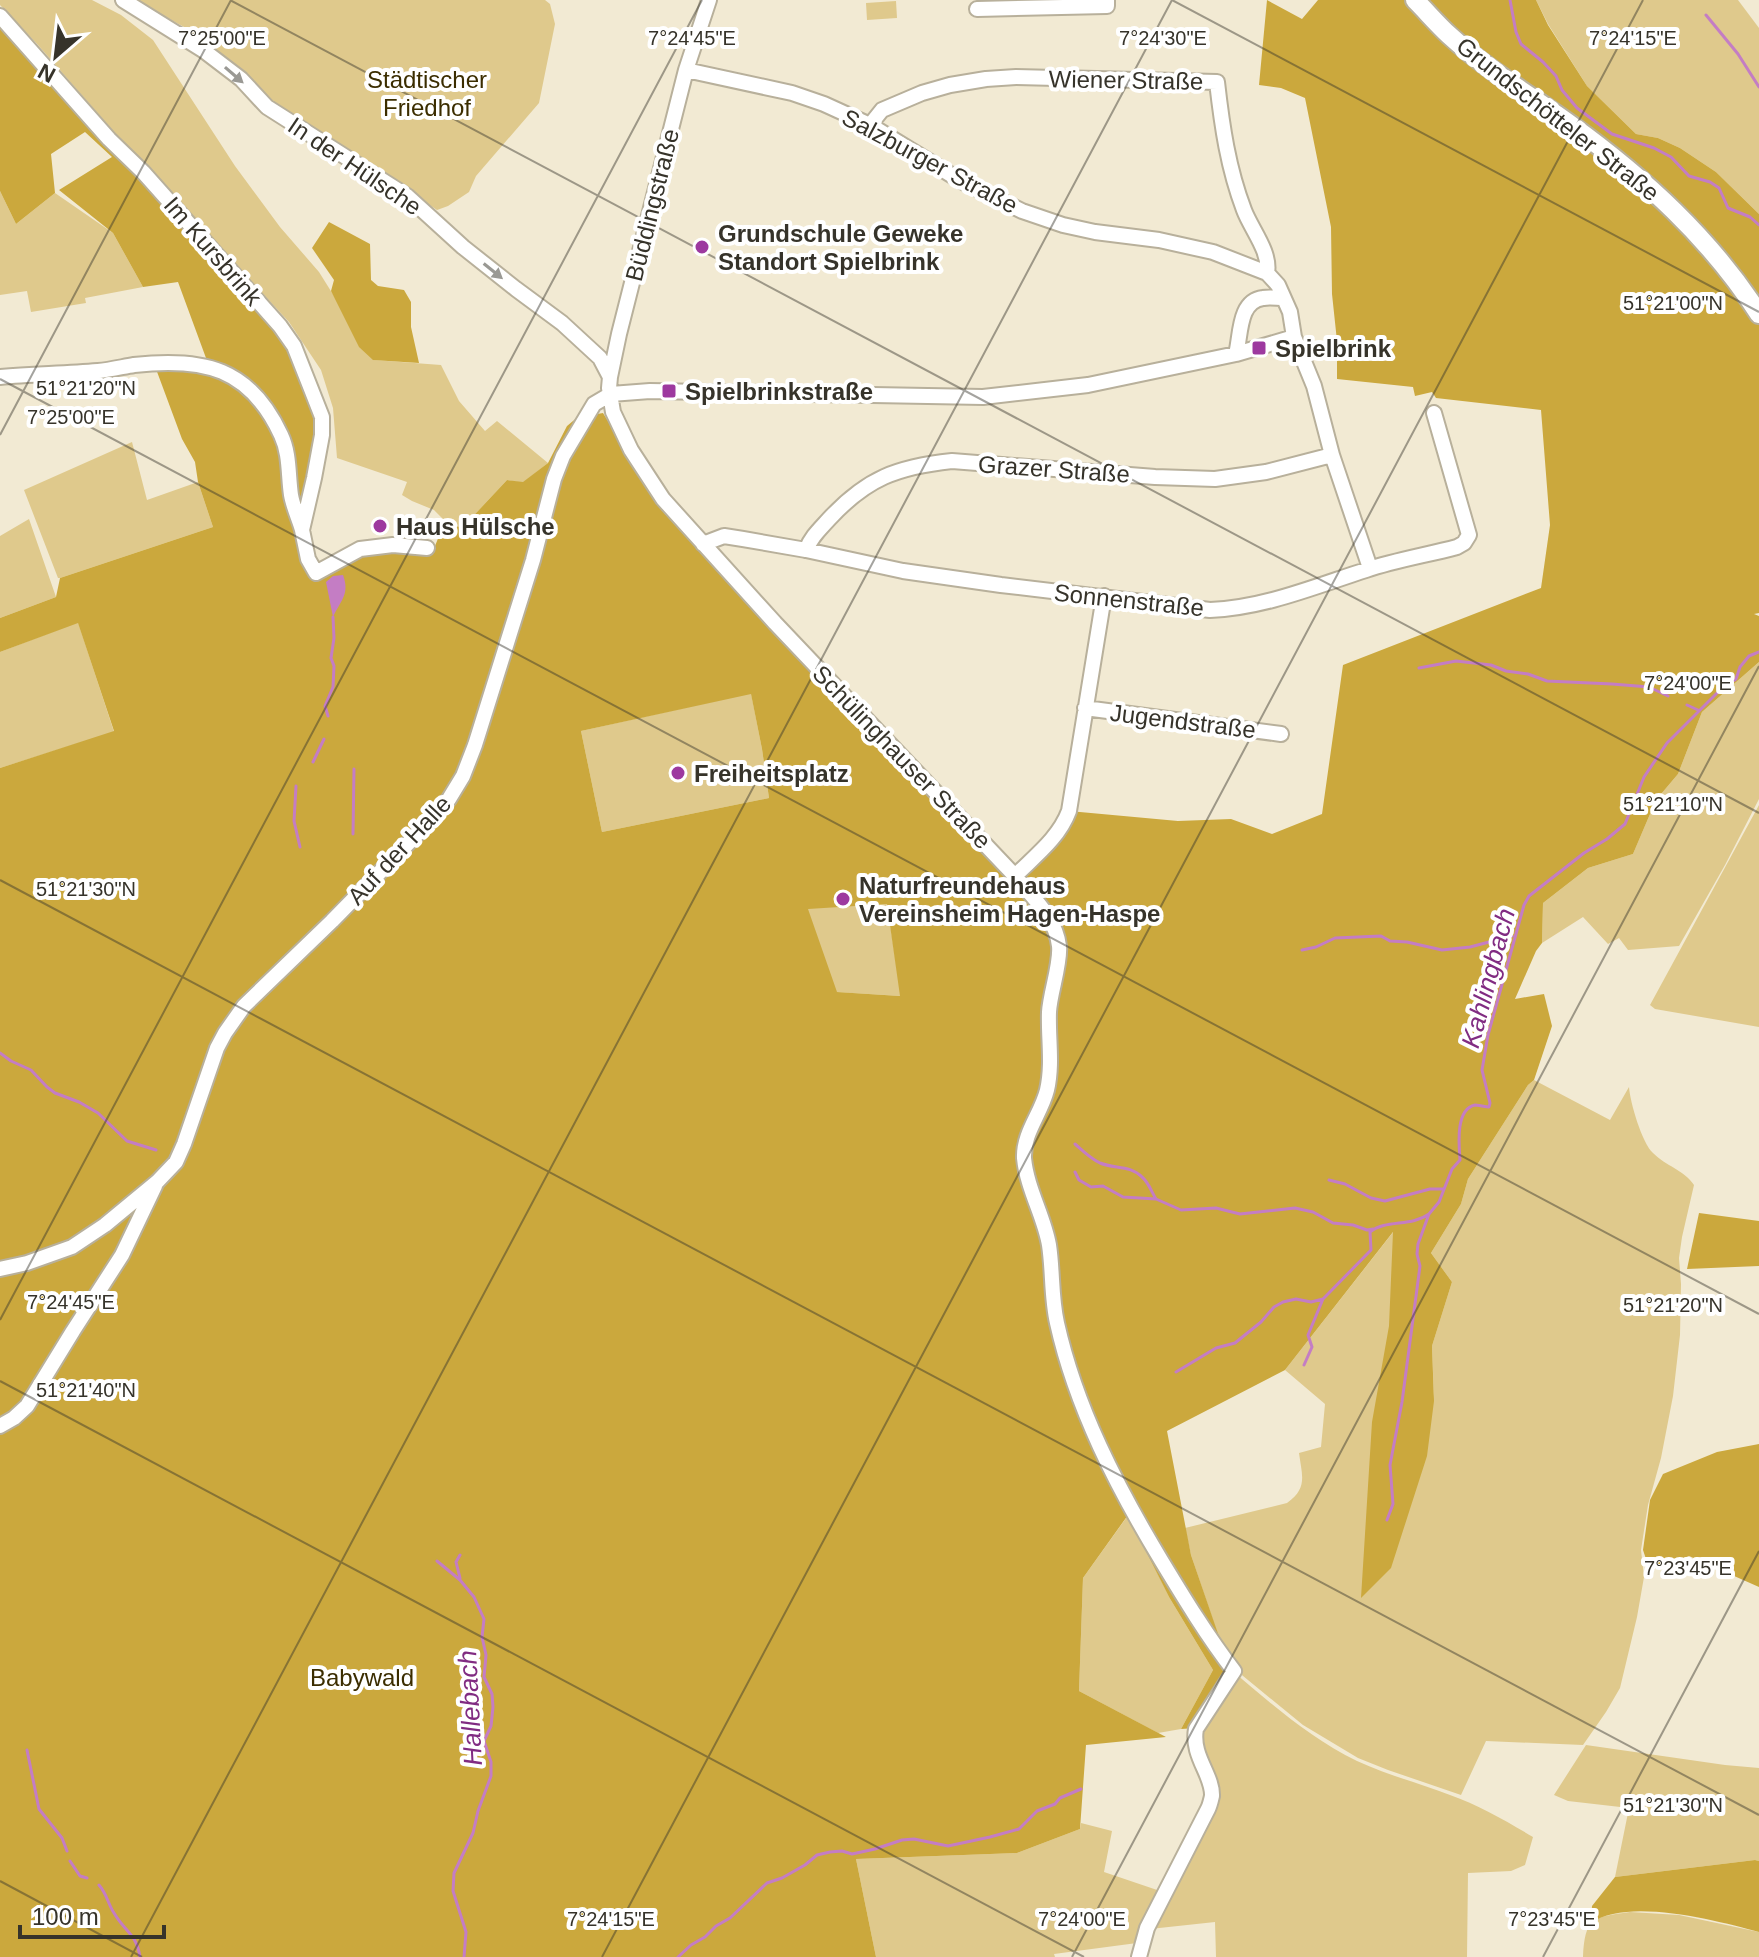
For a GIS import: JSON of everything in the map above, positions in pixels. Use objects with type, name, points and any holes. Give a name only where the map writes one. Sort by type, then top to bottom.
[{"type":"main road","name":"Grundschötteler Straße","points":[[1415,0],[1449,36],[1641,179],[1695,231],[1742,288],[1759,314]]},
{"type":"street","name":"In der Hülsche","points":[[123,0],[203,50],[241,79],[267,107],[407,196],[463,247],[562,323],[600,358],[610,377]]},
{"type":"street","name":"Büddingstraße","points":[[613,412],[610,377],[619,334],[686,70],[709,0]]},
{"type":"street","points":[[977,9],[1107,6],[1107,0]]},
{"type":"street","name":"Im Kursbrink","points":[[0,16],[109,139],[143,172],[280,326],[294,346],[322,417],[322,435],[302,534]]},
{"type":"street","name":"Salzburger Straße","points":[[686,70],[792,93],[824,104],[870,125],[969,185],[1022,211],[1095,232],[1159,240],[1213,252],[1267,273]]},
{"type":"street","name":"Wiener Straße","points":[[870,125],[882,110],[918,95],[950,85],[986,79],[1217,82],[1225,147],[1244,211],[1269,263],[1267,273],[1278,285],[1290,312],[1294,337],[1314,386],[1332,455],[1370,568]]},
{"type":"street","points":[[1236,354],[1243,316],[1250,304],[1263,298],[1283,298]]},
{"type":"street","points":[[611,394],[650,391],[983,397],[1088,385],[1236,354],[1294,337]]},
{"type":"street","points":[[0,377],[176,363],[212,367],[227,373],[240,379],[254,392],[283,437],[290,466],[292,497],[308,559],[316,573],[360,549],[393,545],[427,548]]},
{"type":"street","name":"Auf der Halle","points":[[0,1269],[72,1247],[105,1225],[157,1182],[176,1162],[217,1048],[244,1006],[332,921],[449,799],[463,776],[533,560],[554,479],[573,437],[594,404],[611,394]]},
{"type":"street","name":"Schülinghauser Straße","points":[[613,412],[631,450],[663,499],[848,701],[1015,876],[1051,920],[1060,947],[1049,1010],[1051,1063],[1047,1090],[1025,1142],[1024,1155],[1027,1176],[1049,1244],[1053,1298],[1064,1350],[1091,1426],[1133,1513],[1182,1596],[1234,1671],[1196,1729],[1196,1746],[1211,1788],[1208,1809],[1147,1928],[1139,1957]]},
{"type":"street","name":"Sonnenstraße","points":[[703,544],[724,536],[903,571],[1001,585],[1212,610],[1237,607],[1305,591],[1370,568],[1457,547],[1468,539],[1434,413]]},
{"type":"street","name":"Grazer Straße","points":[[806,550],[811,539],[845,502],[892,472],[919,465],[952,461],[1215,479],[1266,472],[1332,455]]},
{"type":"street","name":"Jugendstraße","points":[[1015,876],[1056,835],[1069,811],[1104,596]]},
{"type":"street","name":"Jugendstraße","points":[[1085,708],[1281,734]]},
{"type":"street","name":"Auf der Halle","points":[[0,1426],[27,1406],[122,1255],[157,1182]]},
{"type":"green space","points":[[0,0],[92,0],[121,15],[153,40],[235,166],[280,227],[319,272],[374,360],[441,365],[459,401],[485,431],[497,421],[548,463],[523,483],[507,480],[462,528],[402,495],[407,482],[337,458],[333,408],[321,370],[289,322],[134,155],[0,5]]},
{"type":"green space","name":"Städtischer Friedhof","points":[[134,0],[545,0],[550,4],[555,24],[539,103],[476,176],[469,192],[437,210],[275,103],[216,53],[212,42]]},
{"type":"green space","name":"Babywald","points":[[1267,0],[1302,19],[1318,0],[1536,0],[1548,25],[1587,86],[1636,134],[1658,138],[1680,148],[1716,172],[1759,214],[1759,613],[1754,614],[1759,616],[1759,662],[1702,712],[1678,774],[1656,800],[1633,854],[1588,868],[1543,903],[1542,943],[1515,999],[1544,994],[1552,1026],[1534,1080],[1468,1179],[1461,1204],[1431,1253],[1452,1282],[1432,1346],[1434,1401],[1427,1456],[1391,1568],[1361,1598],[1372,1422],[1389,1326],[1393,1232],[1285,1370],[1167,1431],[1191,1555],[1225,1654],[1235,1673],[1196,1728],[1181,1729],[1213,1670],[1169,1597],[1128,1515],[1083,1578],[1079,1691],[1166,1737],[1086,1745],[1080,1829],[1017,1853],[856,1859],[876,1957],[0,1957],[0,768],[114,731],[78,623],[0,652],[0,618],[56,597],[60,578],[213,527],[198,482],[195,462],[182,439],[156,369],[206,358],[178,282],[143,287],[113,233],[59,190],[112,157],[85,132],[51,154],[55,193],[16,224],[0,191],[0,20],[174,209],[292,350],[321,419],[311,476],[308,565],[343,564],[369,553],[390,549],[433,551],[445,521],[462,528],[507,480],[523,482],[548,463],[567,426],[585,411],[592,415],[603,413],[665,514],[1015,876],[1069,811],[1178,821],[1231,819],[1272,834],[1322,814],[1343,665],[1541,588],[1550,525],[1541,410],[1436,398],[1432,392],[1415,396],[1413,387],[1337,379],[1331,227],[1305,98],[1281,88],[1259,85]],"holes":[[[751,694],[769,798],[602,832],[581,731]],[[887,904],[900,996],[837,992],[808,909]]]},
{"type":"green space","points":[[1536,0],[1738,0],[1759,28],[1759,214],[1716,172],[1680,148],[1658,138],[1636,134],[1587,86]]},
{"type":"green space","points":[[896,1],[897,18],[867,20],[866,3]]},
{"type":"green space","points":[[0,191],[16,224],[55,193],[113,233],[143,287],[85,298],[86,303],[31,312],[27,291],[0,295]]},
{"type":"green space","points":[[329,222],[370,244],[371,280],[378,286],[404,290],[411,302],[411,327],[419,363],[373,360],[359,347],[331,291],[334,280],[312,248]]},
{"type":"green space","points":[[132,442],[147,500],[198,482],[213,527],[58,578],[24,490]]},
{"type":"green space","points":[[29,519],[56,597],[0,618],[0,536]]},
{"type":"green space","points":[[78,622],[114,732],[0,768],[0,652]]},
{"type":"green space","points":[[1759,662],[1759,799],[1679,946],[1628,950],[1619,938],[1608,944],[1583,917],[1542,943],[1543,903],[1588,868],[1633,854],[1656,800],[1678,774],[1702,712]]},
{"type":"green space","name":"Freiheitsplatz","points":[[751,693],[769,798],[602,832],[581,731]]},
{"type":"green space","points":[[1759,805],[1759,1027],[1655,1009],[1650,1005]]},
{"type":"green space","points":[[887,904],[901,996],[836,992],[807,908]]},
{"type":"green space","points":[[1534,1080],[1610,1120],[1629,1087],[1637,1122],[1649,1148],[1694,1185],[1679,1258],[1680,1335],[1673,1396],[1641,1550],[1644,1577],[1620,1688],[1583,1745],[1486,1741],[1461,1795],[1358,1758],[1303,1725],[1237,1671],[1225,1656],[1185,1528],[1287,1503],[1298,1492],[1302,1481],[1299,1453],[1321,1447],[1325,1404],[1285,1370],[1394,1231],[1428,1254],[1424,1351],[1434,1399],[1432,1346],[1452,1282],[1431,1253],[1461,1204],[1468,1179]]},
{"type":"green space","points":[[1699,1213],[1759,1221],[1759,1266],[1687,1269]]},
{"type":"green space","points":[[1759,1444],[1759,1587],[1689,1556],[1650,1571],[1643,1550],[1650,1500],[1663,1474],[1717,1452]]},
{"type":"green space","points":[[1129,1514],[1169,1597],[1213,1670],[1181,1729],[1158,1733],[1079,1691],[1083,1578]]},
{"type":"green space","points":[[1236,1674],[1294,1722],[1340,1752],[1380,1771],[1471,1804],[1533,1837],[1525,1865],[1511,1871],[1468,1873],[1467,1957],[1216,1957],[1215,1922],[1150,1929],[1211,1810],[1197,1738]]},
{"type":"green space","points":[[1586,1745],[1759,1768],[1759,1861],[1615,1877],[1629,1808],[1568,1801],[1554,1795]]},
{"type":"green space","points":[[1081,1823],[1112,1831],[1104,1872],[1163,1892],[1137,1943],[1054,1954],[1055,1957],[876,1957],[856,1859],[1017,1853],[1080,1829]]},
{"type":"green space","points":[[1759,1861],[1759,1932],[1698,1917],[1650,1912],[1607,1915],[1591,1923],[1592,1906],[1615,1877]]},
{"type":"green space","points":[[1630,1912],[1679,1915],[1759,1932],[1759,1957],[1583,1957],[1586,1934],[1593,1922]]},
{"type":"shaded area","points":[[343,575],[345,592],[333,617],[326,582],[333,576]]},
{"type":"waterway","points":[[1510,0],[1521,44],[1556,76],[1562,90],[1577,108],[1612,134],[1654,148],[1671,157],[1689,176],[1710,182],[1719,188],[1728,208],[1750,217],[1759,225]]},
{"type":"waterway","points":[[1706,15],[1738,54],[1759,87]]},
{"type":"waterway","points":[[328,716],[325,706],[333,687],[333,617]]},
{"type":"waterway","name":"Kahlingbach","points":[[1387,1520],[1393,1504],[1390,1465],[1402,1402],[1420,1266],[1418,1244],[1429,1214],[1439,1202],[1452,1169],[1460,1160],[1460,1129],[1464,1113],[1475,1105],[1489,1107],[1482,1070],[1488,1035],[1524,905],[1529,896],[1625,824],[1644,777],[1667,743],[1720,690],[1736,679],[1740,667],[1749,656],[1759,652]]},
{"type":"waterway","points":[[1419,668],[1456,661],[1491,665],[1547,681],[1649,687],[1668,696]]},
{"type":"waterway","points":[[1687,705],[1698,710]]},
{"type":"waterway","points":[[313,762],[324,739]]},
{"type":"waterway","points":[[353,834],[354,769]]},
{"type":"waterway","points":[[296,786],[294,821],[300,847]]},
{"type":"waterway","points":[[1302,950],[1335,938],[1381,936],[1390,941],[1442,950],[1470,947],[1512,936]]},
{"type":"waterway","points":[[0,1053],[31,1070],[55,1093],[98,1113],[127,1141],[156,1150]]},
{"type":"waterway","points":[[1075,1144],[1100,1163],[1137,1173],[1156,1199]]},
{"type":"waterway","points":[[1075,1172],[1079,1180],[1091,1187],[1103,1186],[1123,1197],[1156,1199],[1181,1210],[1216,1208],[1240,1214],[1295,1208],[1313,1212],[1333,1223],[1373,1229]]},
{"type":"waterway","points":[[1329,1180],[1385,1201],[1430,1189],[1443,1189]]},
{"type":"waterway","points":[[1176,1372],[1216,1348],[1235,1343],[1283,1302],[1323,1299],[1371,1250],[1370,1232],[1376,1228],[1429,1214]]},
{"type":"waterway","points":[[1304,1365],[1312,1347],[1308,1335],[1323,1299]]},
{"type":"waterway","points":[[460,1555],[456,1562],[460,1578]]},
{"type":"waterway","name":"Hallebach","points":[[437,1561],[460,1580],[474,1597],[484,1619],[484,1677],[492,1694],[493,1707],[491,1726],[484,1741],[491,1762],[491,1776],[473,1833],[454,1873],[453,1891],[466,1932],[464,1957]]},
{"type":"waterway","points":[[27,1750],[39,1809],[62,1838],[67,1851]]},
{"type":"waterway","points":[[678,1957],[730,1918],[767,1883],[782,1878],[817,1855],[842,1851],[852,1854],[902,1840],[914,1839],[948,1846],[990,1837],[1019,1829],[1037,1811],[1081,1789]]},
{"type":"waterway","points":[[70,1861],[80,1876],[87,1878]]},
{"type":"waterway","points":[[99,1885],[114,1913],[133,1938],[140,1957]]},
{"type":"place","name":"Grundschule Geweke Standort Spielbrink","points":[[702,247]]},
{"type":"place","name":"Spielbrink","points":[[1259,348]]},
{"type":"place","name":"Spielbrinkstraße","points":[[669,391]]},
{"type":"place","name":"Haus Hülsche","points":[[380,526]]},
{"type":"place","name":"Freiheitsplatz","points":[[678,773]]},
{"type":"place","name":"Naturfreundehaus Vereinsheim Hagen-Haspe","points":[[843,899]]}]
